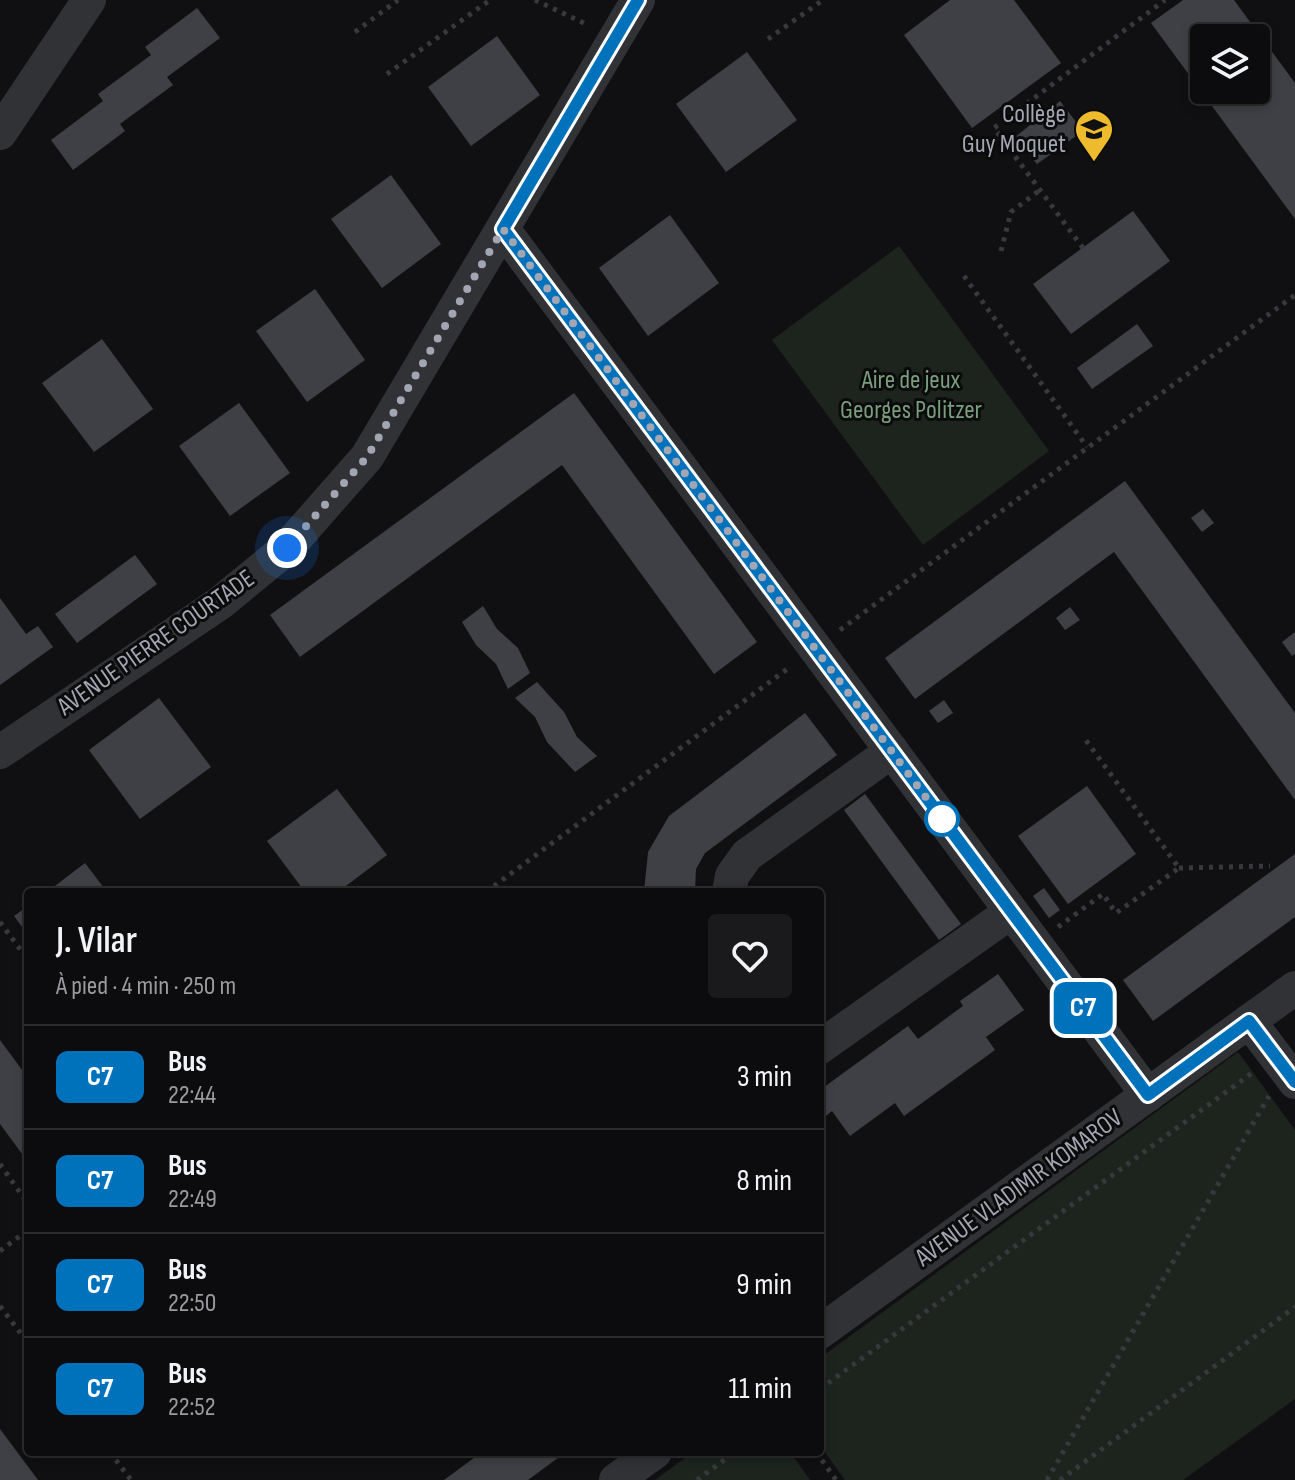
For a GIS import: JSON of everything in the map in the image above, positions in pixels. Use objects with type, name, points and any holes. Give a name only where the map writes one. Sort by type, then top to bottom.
[{"type":"street","points":[[0,133],[89,0]]},
{"type":"street","name":"AVENUE PIERRE COURTADE","points":[[0,752],[206,613],[287,548],[367,457],[638,0]]},
{"type":"street","points":[[503,229],[1148,1095]]},
{"type":"street","points":[[730,888],[732,876],[747,855],[892,751]]},
{"type":"street","points":[[824,1044],[1011,912]]},
{"type":"street","name":"AVENUE VLADIMIR KOMAROV","points":[[824,1329],[1295,988]]},
{"type":"street","points":[[1249,1021],[1285,1069]]},
{"type":"street","points":[[616,1480],[649,1456]]},
{"type":"path","points":[[355,32],[398,0]]},
{"type":"path","points":[[387,74],[490,0]]},
{"type":"path","points":[[535,0],[616,37]]},
{"type":"path","points":[[768,39],[823,0]]},
{"type":"path","points":[[1083,248],[994,128],[1165,0]]},
{"type":"path","points":[[1001,251],[1011,212],[1040,190]]},
{"type":"path","points":[[964,276],[1087,447]]},
{"type":"path","points":[[491,888],[1295,295]]},
{"type":"path","points":[[1085,739],[1179,868]]},
{"type":"path","points":[[1035,944],[1103,894],[1116,913],[1179,868],[1270,866]]},
{"type":"path","points":[[0,922],[24,955]]},
{"type":"path","points":[[824,1386],[1285,1069]]},
{"type":"path","points":[[1047,1480],[1285,1069]]},
{"type":"path","points":[[0,1164],[24,1198]]},
{"type":"path","points":[[0,1251],[24,1233]]},
{"type":"path","points":[[0,1306],[24,1338]]},
{"type":"path","points":[[1060,1480],[1295,1307]]},
{"type":"path","points":[[113,1456],[131,1480]]},
{"type":"path","points":[[697,1480],[730,1456]]},
{"type":"path","points":[[819,1456],[836,1480]]},
{"type":"green space","name":"Aire de jeux Georges Politzer","points":[[899,246],[1049,451],[923,545],[772,340]]},
{"type":"green space","points":[[1238,1052],[1295,1130],[1295,1399],[1183,1480],[845,1480],[824,1451],[824,1355]]},
{"type":"green space","points":[[688,1456],[793,1456],[810,1480],[655,1480]]},
{"type":"building","points":[[950,0],[1014,0],[1061,63],[972,128],[904,35]]},
{"type":"building","points":[[1183,0],[1234,0],[1252,24],[1190,24],[1190,76],[1151,23]]},
{"type":"building","points":[[197,8],[220,38],[167,77],[173,85],[120,124],[125,131],[73,170],[51,140],[103,101],[98,94],[151,55],[145,47]]},
{"type":"building","points":[[497,36],[540,95],[471,146],[428,87]]},
{"type":"building","points":[[1270,49],[1295,83],[1295,219],[1211,104],[1270,104]]},
{"type":"building","points":[[747,52],[797,120],[726,172],[676,104]]},
{"type":"building","points":[[1060,101],[1083,131],[1037,164],[1015,137]]},
{"type":"building","points":[[391,175],[441,244],[382,288],[331,219]]},
{"type":"building","points":[[1133,211],[1170,261],[1071,334],[1033,284]]},
{"type":"building","points":[[670,215],[719,283],[648,336],[599,268]]},
{"type":"building","points":[[315,289],[365,360],[307,402],[256,331]]},
{"type":"building","points":[[1137,324],[1153,346],[1092,389],[1077,368]]},
{"type":"building","points":[[102,339],[153,409],[94,452],[42,383]]},
{"type":"building","points":[[574,393],[757,642],[714,674],[562,465],[300,657],[270,615]]},
{"type":"building","points":[[239,403],[290,473],[230,516],[179,446]]},
{"type":"building","points":[[1125,481],[1295,713],[1295,800],[1114,552],[915,699],[885,658]]},
{"type":"building","points":[[1203,509],[1214,523],[1202,532],[1191,518]]},
{"type":"building","points":[[135,555],[157,584],[77,643],[55,614]]},
{"type":"building","points":[[0,598],[26,634],[38,626],[53,647],[0,685]]},
{"type":"building","points":[[483,606],[497,629],[518,648],[530,673],[508,689],[496,664],[476,645],[462,622]]},
{"type":"building","points":[[1070,607],[1080,620],[1065,630],[1056,618]]},
{"type":"building","points":[[1295,632],[1295,654],[1292,656],[1282,642]]},
{"type":"building","points":[[537,682],[564,712],[577,737],[597,756],[575,772],[547,742],[535,717],[515,698]]},
{"type":"building","points":[[159,698],[211,767],[140,819],[89,750]]},
{"type":"building","points":[[944,700],[953,713],[938,723],[929,711]]},
{"type":"building","points":[[805,713],[837,755],[705,853],[696,869],[695,888],[644,888],[648,852],[669,816]]},
{"type":"building","points":[[1087,786],[1136,854],[1068,904],[1018,836]]},
{"type":"building","points":[[337,789],[387,855],[343,888],[302,888],[267,841]]},
{"type":"building","points":[[865,794],[961,924],[939,940],[844,810]]},
{"type":"building","points":[[1295,854],[1295,917],[1153,1021],[1123,980]]},
{"type":"building","points":[[85,863],[104,888],[52,888]]},
{"type":"building","points":[[1044,888],[1060,910],[1049,918],[1033,896]]},
{"type":"building","points":[[24,909],[24,930],[14,916]]},
{"type":"building","points":[[998,974],[1024,1010],[986,1037],[995,1050],[904,1116],[895,1103],[850,1136],[832,1111],[824,1117],[824,1087],[908,1026],[918,1039],[963,1006],[960,1001]]},
{"type":"building","points":[[0,1040],[24,1073],[24,1157],[0,1124]]},
{"type":"building","points":[[0,1429],[38,1480],[0,1480]]},
{"type":"building","points":[[477,1456],[561,1456],[528,1480],[444,1480]]},
{"type":"bus line","name":"C7","points":[[638,0],[503,229],[1148,1095],[1249,1021],[1295,1082]]},
{"type":"place","name":"Collège Guy Moquet","points":[[1094,163]]},
{"type":"route","points":[[287,548],[367,457],[503,229],[942,819]]}]
